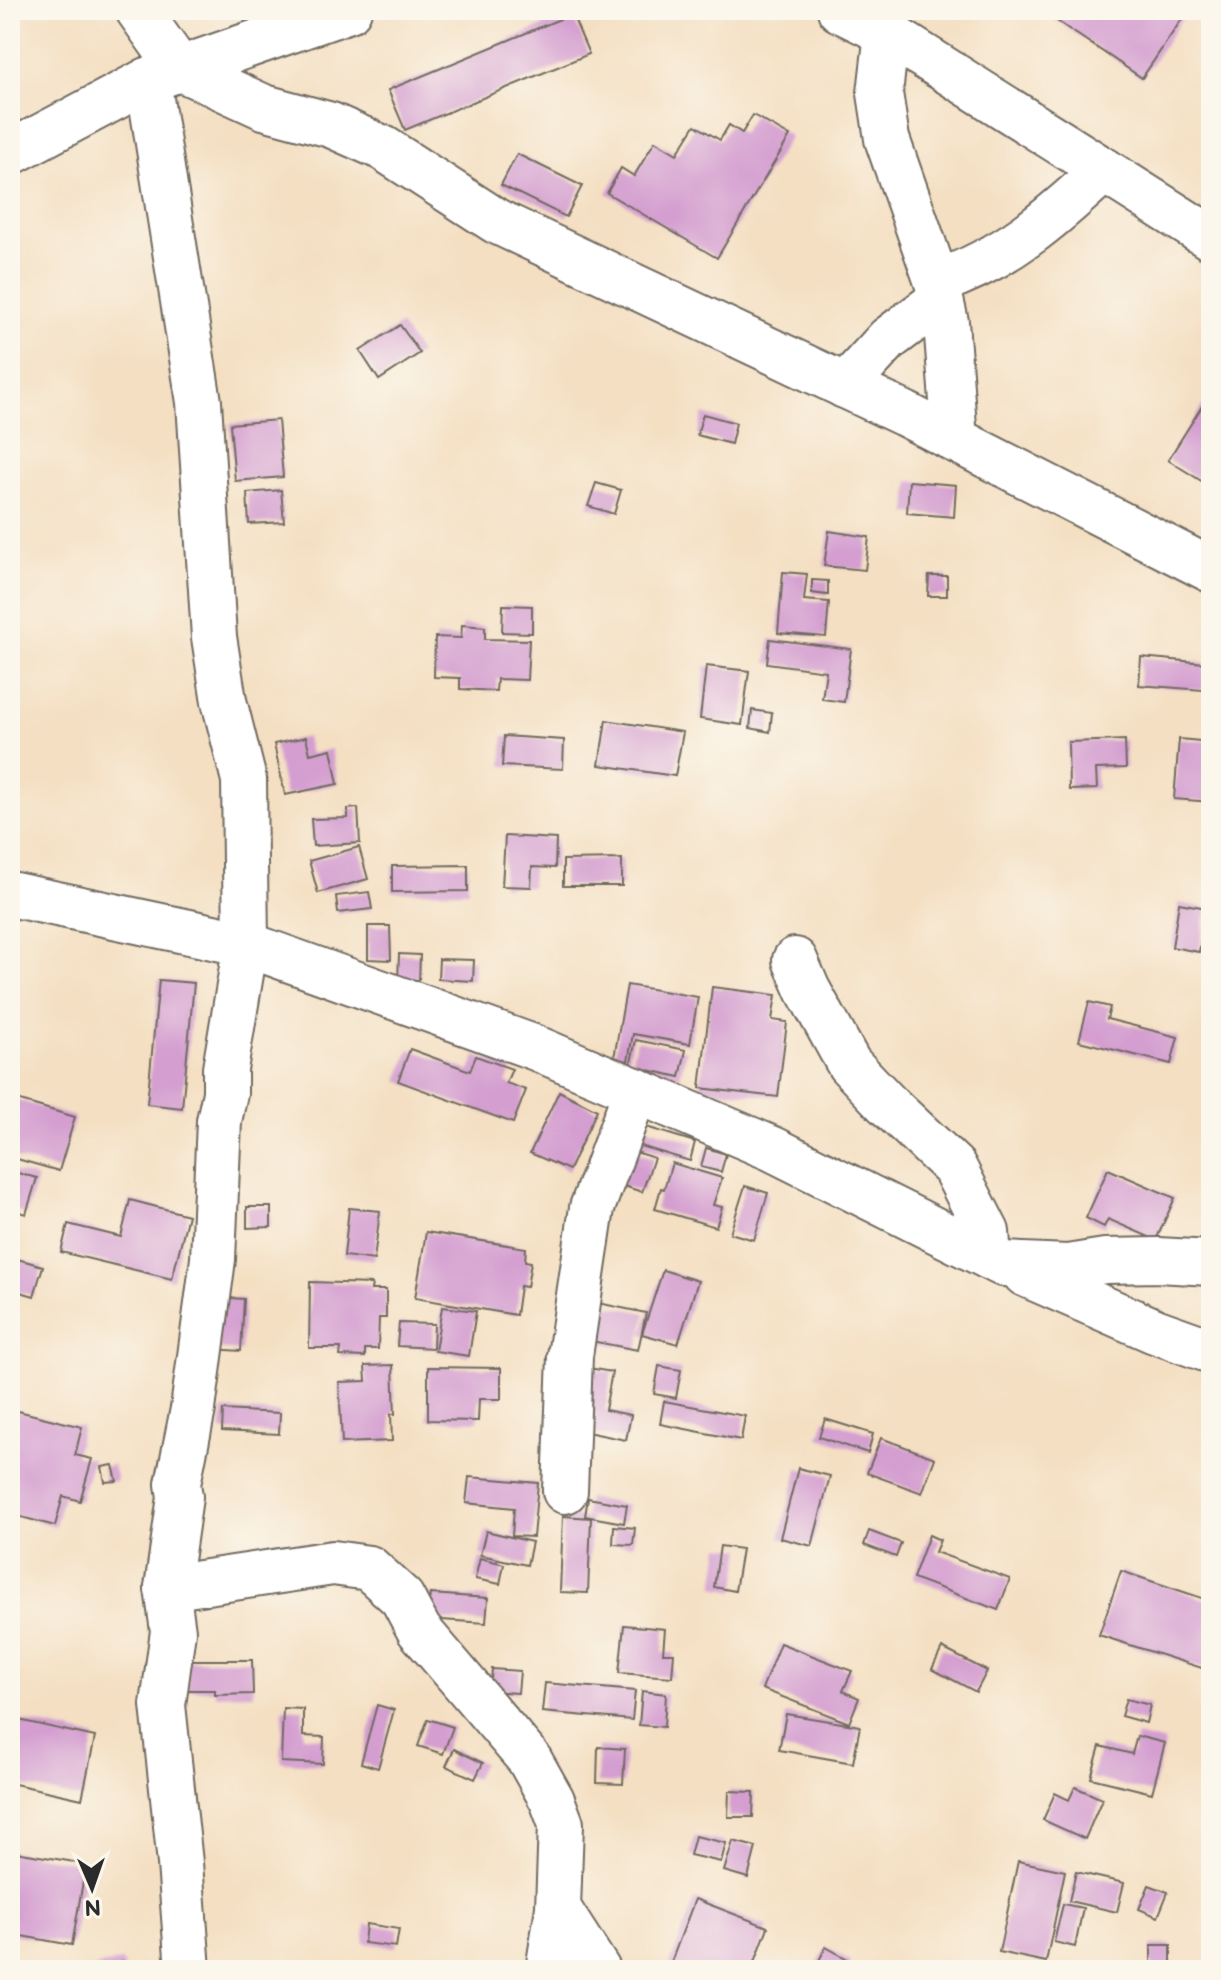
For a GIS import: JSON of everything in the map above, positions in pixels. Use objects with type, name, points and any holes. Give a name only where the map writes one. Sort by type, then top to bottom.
[{"type":"street","points":[[10,153],[164,74],[349,10]]},
{"type":"street","points":[[840,10],[887,33],[1211,238]]},
{"type":"street","points":[[148,17],[164,74],[199,402],[214,637],[224,701],[244,780],[246,944],[225,1069],[225,1093],[219,1121],[213,1259],[193,1409],[178,1484],[180,1497],[167,1588],[173,1631],[163,1705],[188,1970]]},
{"type":"street","points":[[887,33],[880,93],[887,139],[939,290],[946,322],[955,440]]},
{"type":"street","points":[[164,74],[331,125],[383,148],[496,221],[845,386],[1211,570]]},
{"type":"street","points":[[845,386],[939,290],[1049,221],[1104,170]]},
{"type":"street","points":[[10,894],[246,944],[536,1048],[773,1149],[996,1261],[1155,1331],[1211,1351]]},
{"type":"street","points":[[795,960],[849,1064],[954,1167],[987,1232],[996,1261]]},
{"type":"street","points":[[565,1491],[570,1356],[592,1208],[636,1090]]},
{"type":"street","points":[[996,1261],[1068,1267],[1105,1261],[1211,1263]]},
{"type":"street","points":[[167,1588],[333,1563],[369,1568],[402,1598],[419,1630],[529,1759],[552,1800],[561,1824],[558,1908],[548,1970]]},
{"type":"street","points":[[558,1908],[598,1970]]},
{"type":"building","points":[[1060,10],[1188,10],[1142,78],[1054,19]]},
{"type":"building","points":[[572,14],[589,54],[405,130],[388,90]]},
{"type":"building","points":[[753,115],[790,136],[717,258],[607,193],[621,168],[634,176],[655,141],[677,154],[695,125],[720,140],[729,125],[742,133]]},
{"type":"building","points":[[517,154],[582,186],[566,217],[501,185]]},
{"type":"building","points":[[400,325],[420,353],[379,380],[360,351]]},
{"type":"building","points":[[1211,392],[1211,487],[1168,460]]},
{"type":"building","points":[[703,414],[736,423],[731,444],[697,435]]},
{"type":"building","points":[[278,420],[283,477],[235,481],[230,424]]},
{"type":"building","points":[[909,481],[956,485],[954,517],[907,513]]},
{"type":"building","points":[[596,483],[621,490],[614,514],[588,506]]},
{"type":"building","points":[[281,490],[284,522],[249,524],[247,493]]},
{"type":"building","points":[[829,531],[869,537],[865,570],[824,566]]},
{"type":"building","points":[[783,572],[807,574],[804,600],[829,602],[826,637],[778,633]]},
{"type":"building","points":[[929,576],[947,576],[947,596],[928,596]]},
{"type":"building","points":[[812,580],[828,581],[828,595],[812,593]]},
{"type":"building","points":[[503,605],[532,606],[532,633],[502,632]]},
{"type":"building","points":[[462,625],[485,627],[485,639],[529,640],[527,680],[497,679],[496,691],[460,689],[460,678],[434,677],[435,637],[461,638]]},
{"type":"building","points":[[770,639],[851,649],[844,702],[822,699],[826,671],[767,663]]},
{"type":"building","points":[[1141,657],[1205,663],[1203,690],[1139,685]]},
{"type":"building","points":[[706,666],[749,671],[742,725],[700,719]]},
{"type":"building","points":[[752,710],[772,713],[770,732],[750,728]]},
{"type":"building","points":[[606,720],[683,732],[675,776],[599,765]]},
{"type":"building","points":[[504,736],[564,740],[563,769],[502,766]]},
{"type":"building","points":[[306,737],[310,754],[331,749],[338,784],[285,795],[274,744]]},
{"type":"building","points":[[1179,739],[1211,742],[1211,802],[1174,799]]},
{"type":"building","points":[[1125,740],[1126,768],[1096,769],[1097,789],[1069,790],[1068,742]]},
{"type":"building","points":[[358,808],[360,843],[313,846],[311,819],[348,818],[348,809]]},
{"type":"building","points":[[505,836],[556,839],[555,868],[532,867],[531,887],[502,886]]},
{"type":"building","points":[[359,847],[368,879],[318,893],[309,861]]},
{"type":"building","points":[[622,859],[622,886],[563,886],[563,860]]},
{"type":"building","points":[[468,865],[468,891],[392,892],[392,866]]},
{"type":"building","points":[[369,892],[372,909],[338,913],[336,896]]},
{"type":"building","points":[[1179,903],[1207,908],[1199,952],[1172,947]]},
{"type":"building","points":[[368,926],[390,926],[391,960],[368,959]]},
{"type":"building","points":[[399,954],[420,955],[419,982],[398,981]]},
{"type":"building","points":[[439,959],[474,960],[473,981],[438,979]]},
{"type":"building","points":[[159,980],[194,983],[182,1108],[147,1104]]},
{"type":"building","points":[[627,985],[698,997],[690,1044],[633,1034],[628,1061],[614,1058]]},
{"type":"building","points":[[712,987],[776,995],[772,1020],[787,1022],[778,1097],[700,1088]]},
{"type":"building","points":[[1089,1002],[1110,1007],[1107,1019],[1178,1037],[1171,1064],[1079,1041]]},
{"type":"building","points":[[636,1040],[686,1050],[680,1077],[630,1066]]},
{"type":"building","points":[[410,1049],[470,1071],[476,1056],[512,1069],[506,1083],[526,1090],[513,1123],[398,1081]]},
{"type":"building","points":[[559,1091],[597,1110],[569,1170],[530,1153]]},
{"type":"building","points":[[10,1098],[75,1117],[59,1171],[10,1157]]},
{"type":"building","points":[[646,1127],[695,1142],[690,1161],[640,1146]]},
{"type":"building","points":[[706,1148],[726,1154],[721,1172],[701,1167]]},
{"type":"building","points":[[633,1151],[654,1158],[642,1192],[621,1185]]},
{"type":"building","points":[[672,1163],[722,1178],[713,1205],[722,1207],[716,1227],[655,1209]]},
{"type":"building","points":[[1108,1169],[1175,1198],[1156,1240],[1108,1219],[1104,1227],[1086,1218]]},
{"type":"building","points":[[10,1171],[37,1178],[26,1214],[13,1210],[11,1218]]},
{"type":"building","points":[[745,1186],[768,1193],[754,1240],[730,1233]]},
{"type":"building","points":[[130,1200],[188,1215],[172,1279],[61,1252],[68,1224],[121,1237]]},
{"type":"building","points":[[247,1207],[271,1207],[271,1227],[247,1228]]},
{"type":"building","points":[[349,1208],[380,1211],[374,1260],[344,1256]]},
{"type":"building","points":[[426,1232],[526,1248],[525,1261],[531,1262],[527,1287],[520,1286],[516,1315],[415,1298]]},
{"type":"building","points":[[10,1257],[43,1266],[34,1296],[10,1289]]},
{"type":"building","points":[[663,1270],[698,1281],[678,1344],[642,1334]]},
{"type":"building","points":[[310,1282],[372,1284],[371,1290],[386,1290],[386,1318],[379,1318],[378,1349],[365,1349],[365,1357],[340,1356],[341,1348],[309,1348]]},
{"type":"building","points":[[216,1297],[244,1299],[241,1351],[212,1349]]},
{"type":"building","points":[[598,1303],[646,1313],[638,1350],[591,1341]]},
{"type":"building","points":[[442,1307],[476,1311],[469,1356],[435,1351]]},
{"type":"building","points":[[399,1323],[434,1324],[433,1348],[397,1346]]},
{"type":"building","points":[[393,1365],[395,1414],[391,1414],[392,1441],[342,1443],[339,1382],[366,1381],[365,1366]]},
{"type":"building","points":[[659,1366],[681,1370],[676,1398],[654,1394]]},
{"type":"building","points":[[428,1367],[501,1368],[501,1399],[479,1399],[478,1421],[428,1420]]},
{"type":"building","points":[[589,1368],[612,1372],[605,1410],[631,1415],[626,1440],[577,1430]]},
{"type":"building","points":[[664,1401],[745,1416],[741,1440],[660,1424]]},
{"type":"building","points":[[10,1409],[82,1427],[75,1455],[92,1459],[80,1501],[63,1496],[55,1526],[10,1514]]},
{"type":"building","points":[[223,1410],[280,1413],[279,1434],[222,1431]]},
{"type":"building","points":[[825,1419],[873,1434],[868,1453],[819,1437]]},
{"type":"building","points":[[881,1438],[935,1458],[922,1493],[867,1473]]},
{"type":"building","points":[[113,1465],[117,1481],[105,1482],[102,1467]]},
{"type":"building","points":[[798,1468],[830,1476],[812,1546],[780,1538]]},
{"type":"building","points":[[469,1477],[538,1483],[533,1537],[512,1536],[514,1508],[466,1503]]},
{"type":"building","points":[[588,1498],[627,1505],[624,1523],[585,1516]]},
{"type":"building","points":[[563,1516],[591,1518],[588,1593],[560,1592]]},
{"type":"building","points":[[614,1526],[635,1528],[633,1545],[613,1544]]},
{"type":"building","points":[[486,1531],[532,1542],[527,1565],[480,1555]]},
{"type":"building","points":[[869,1531],[901,1543],[896,1557],[864,1545]]},
{"type":"building","points":[[929,1535],[940,1540],[935,1552],[1010,1579],[998,1610],[913,1578]]},
{"type":"building","points":[[720,1546],[742,1549],[735,1591],[714,1587]]},
{"type":"building","points":[[480,1558],[504,1564],[500,1584],[475,1579]]},
{"type":"building","points":[[1121,1571],[1211,1601],[1211,1671],[1099,1635]]},
{"type":"building","points":[[430,1594],[488,1598],[486,1623],[427,1619]]},
{"type":"building","points":[[624,1625],[665,1629],[663,1653],[674,1653],[672,1677],[619,1673]]},
{"type":"building","points":[[780,1643],[852,1671],[843,1691],[859,1698],[849,1723],[762,1689]]},
{"type":"building","points":[[942,1648],[987,1671],[976,1692],[932,1669]]},
{"type":"building","points":[[187,1660],[252,1660],[253,1694],[215,1695],[215,1690],[188,1690]]},
{"type":"building","points":[[492,1669],[520,1671],[518,1693],[490,1691]]},
{"type":"building","points":[[545,1683],[635,1691],[632,1720],[542,1712]]},
{"type":"building","points":[[642,1691],[666,1694],[664,1727],[639,1725]]},
{"type":"building","points":[[1126,1699],[1150,1705],[1146,1723],[1121,1716]]},
{"type":"building","points":[[377,1705],[394,1710],[378,1768],[361,1763]]},
{"type":"building","points":[[283,1708],[303,1709],[303,1736],[324,1737],[323,1764],[281,1762]]},
{"type":"building","points":[[786,1714],[860,1726],[853,1763],[779,1750]]},
{"type":"building","points":[[10,1718],[95,1737],[82,1799],[10,1783]]},
{"type":"building","points":[[428,1719],[453,1727],[443,1754],[418,1746]]},
{"type":"building","points":[[1137,1736],[1165,1743],[1152,1793],[1091,1778],[1100,1746],[1132,1754]]},
{"type":"building","points":[[598,1747],[625,1749],[623,1784],[597,1783]]},
{"type":"building","points":[[454,1749],[483,1763],[475,1779],[446,1766]]},
{"type":"building","points":[[1075,1787],[1102,1799],[1085,1839],[1043,1820],[1055,1793],[1069,1800]]},
{"type":"building","points":[[729,1791],[754,1792],[753,1817],[728,1817]]},
{"type":"building","points":[[695,1836],[726,1843],[721,1862],[690,1855]]},
{"type":"building","points":[[733,1841],[756,1847],[748,1878],[724,1871]]},
{"type":"building","points":[[10,1851],[86,1864],[72,1945],[10,1934]]},
{"type":"building","points":[[1018,1861],[1065,1871],[1046,1962],[999,1952]]},
{"type":"building","points":[[1076,1872],[1124,1883],[1117,1912],[1069,1901]]},
{"type":"building","points":[[1149,1885],[1168,1892],[1158,1917],[1139,1909]]},
{"type":"building","points":[[695,1899],[768,1927],[752,1970],[668,1970]]},
{"type":"building","points":[[1063,1904],[1083,1908],[1075,1947],[1054,1942]]},
{"type":"building","points":[[366,1924],[399,1929],[396,1947],[364,1943]]},
{"type":"building","points":[[1151,1945],[1171,1945],[1171,1970],[1151,1970]]},
{"type":"building","points":[[826,1947],[851,1961],[846,1970],[814,1970]]},
{"type":"building","points":[[122,1961],[124,1970],[96,1970],[96,1967]]}]
